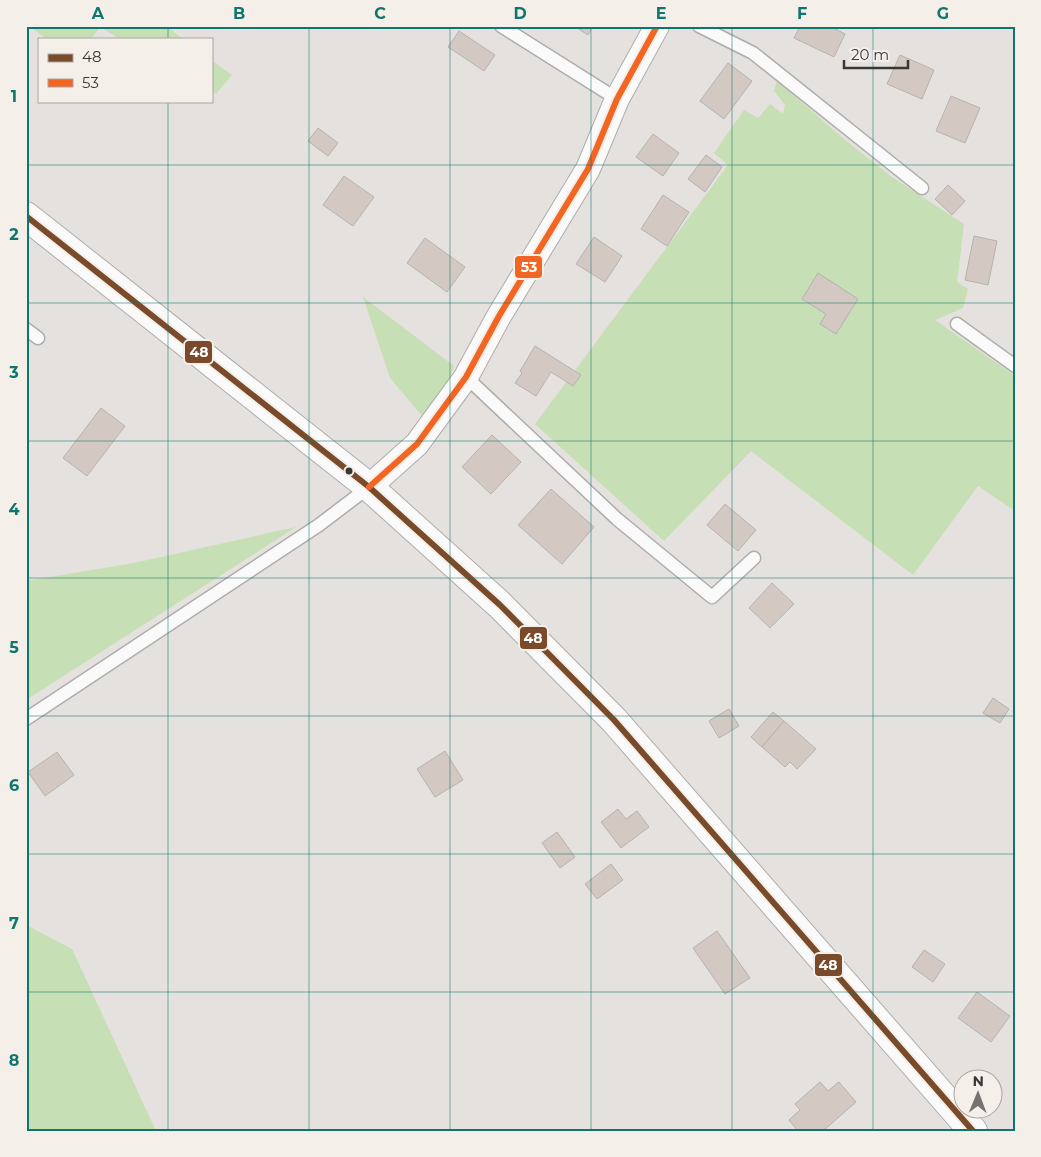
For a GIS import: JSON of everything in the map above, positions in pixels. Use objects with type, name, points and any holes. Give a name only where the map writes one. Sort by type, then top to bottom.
[{"type":"street","points":[[369,487],[417,444],[466,377],[499,316],[588,169],[617,99],[657,26]]},
{"type":"street","points":[[26,216],[369,487],[500,605],[614,720],[973,1131]]},
{"type":"lane","points":[[501,26],[617,99]]},
{"type":"lane","points":[[699,26],[753,53],[922,188]]},
{"type":"lane","points":[[958,324],[1015,366]]},
{"type":"lane","points":[[26,329],[38,338]]},
{"type":"lane","points":[[466,377],[617,519],[712,597],[754,558]]},
{"type":"lane","points":[[26,719],[311,530],[369,487]]},
{"type":"green space","points":[[30,26],[166,26],[182,38],[118,38],[100,27],[92,38],[45,38]]},
{"type":"green space","points":[[212,61],[232,75],[216,94],[212,92]]},
{"type":"green space","points":[[777,81],[844,139],[892,177],[964,224],[957,282],[968,289],[963,308],[935,320],[1015,376],[1015,511],[978,486],[913,575],[751,451],[664,541],[535,424],[728,165],[714,153],[744,110],[758,118],[770,104],[783,114],[785,105],[774,91]]},
{"type":"green space","points":[[363,297],[454,366],[448,381],[423,417],[390,378]]},
{"type":"green space","points":[[296,527],[26,700],[26,581],[134,563]]},
{"type":"green space","points":[[26,925],[72,949],[156,1131],[26,1131]]},
{"type":"building","points":[[574,26],[593,26],[588,35]]},
{"type":"building","points":[[800,26],[830,26],[845,34],[834,57],[794,38]]},
{"type":"building","points":[[459,31],[495,55],[484,71],[448,47]]},
{"type":"building","points":[[900,55],[934,70],[922,99],[887,84]]},
{"type":"building","points":[[728,63],[752,81],[724,119],[700,101]]},
{"type":"building","points":[[951,96],[980,108],[965,143],[936,131]]},
{"type":"building","points":[[318,128],[338,143],[328,156],[308,141]]},
{"type":"building","points":[[653,134],[679,153],[663,176],[636,157]]},
{"type":"building","points":[[706,155],[722,167],[705,192],[688,179]]},
{"type":"building","points":[[344,176],[374,197],[353,226],[323,205]]},
{"type":"building","points":[[948,185],[965,201],[952,215],[935,199]]},
{"type":"building","points":[[663,195],[689,212],[667,246],[641,229]]},
{"type":"building","points":[[974,236],[997,241],[988,285],[965,280]]},
{"type":"building","points":[[594,237],[622,256],[605,282],[576,264]]},
{"type":"building","points":[[425,238],[465,267],[447,292],[407,263]]},
{"type":"building","points":[[818,273],[858,299],[836,334],[820,324],[826,314],[802,299]]},
{"type":"building","points":[[535,346],[581,375],[573,386],[551,372],[536,396],[515,383]]},
{"type":"building","points":[[101,408],[125,426],[87,476],[63,458]]},
{"type":"building","points":[[492,435],[521,462],[491,494],[462,467]]},
{"type":"building","points":[[551,489],[594,527],[562,564],[518,525]]},
{"type":"building","points":[[725,504],[756,530],[738,551],[707,525]]},
{"type":"building","points":[[772,583],[794,604],[770,628],[749,608]]},
{"type":"building","points":[[993,698],[1009,709],[1000,723],[983,713]]},
{"type":"building","points":[[729,709],[739,726],[719,738],[709,721]]},
{"type":"building","points":[[773,712],[784,721],[762,747],[751,737]]},
{"type":"building","points":[[784,721],[816,749],[797,769],[790,762],[785,767],[762,747]]},
{"type":"building","points":[[445,751],[463,780],[435,797],[417,769]]},
{"type":"building","points":[[57,752],[74,775],[45,796],[28,772]]},
{"type":"building","points":[[618,809],[626,819],[637,811],[649,827],[621,848],[601,822]]},
{"type":"building","points":[[557,832],[575,857],[560,868],[542,843]]},
{"type":"building","points":[[611,864],[623,880],[597,899],[585,884]]},
{"type":"building","points":[[717,931],[750,978],[725,994],[693,948]]},
{"type":"building","points":[[924,950],[945,964],[933,982],[912,967]]},
{"type":"building","points":[[977,992],[1010,1016],[991,1042],[958,1018]]},
{"type":"building","points":[[820,1082],[828,1091],[839,1082],[856,1102],[823,1131],[798,1131],[789,1120],[800,1110],[795,1104]]},
{"type":"transit line","name":"53","points":[[369,487],[417,444],[466,377],[499,316],[588,169],[617,99],[657,26]]},
{"type":"transit line","name":"48","points":[[26,216],[369,487],[500,605],[614,720],[973,1131]]}]
